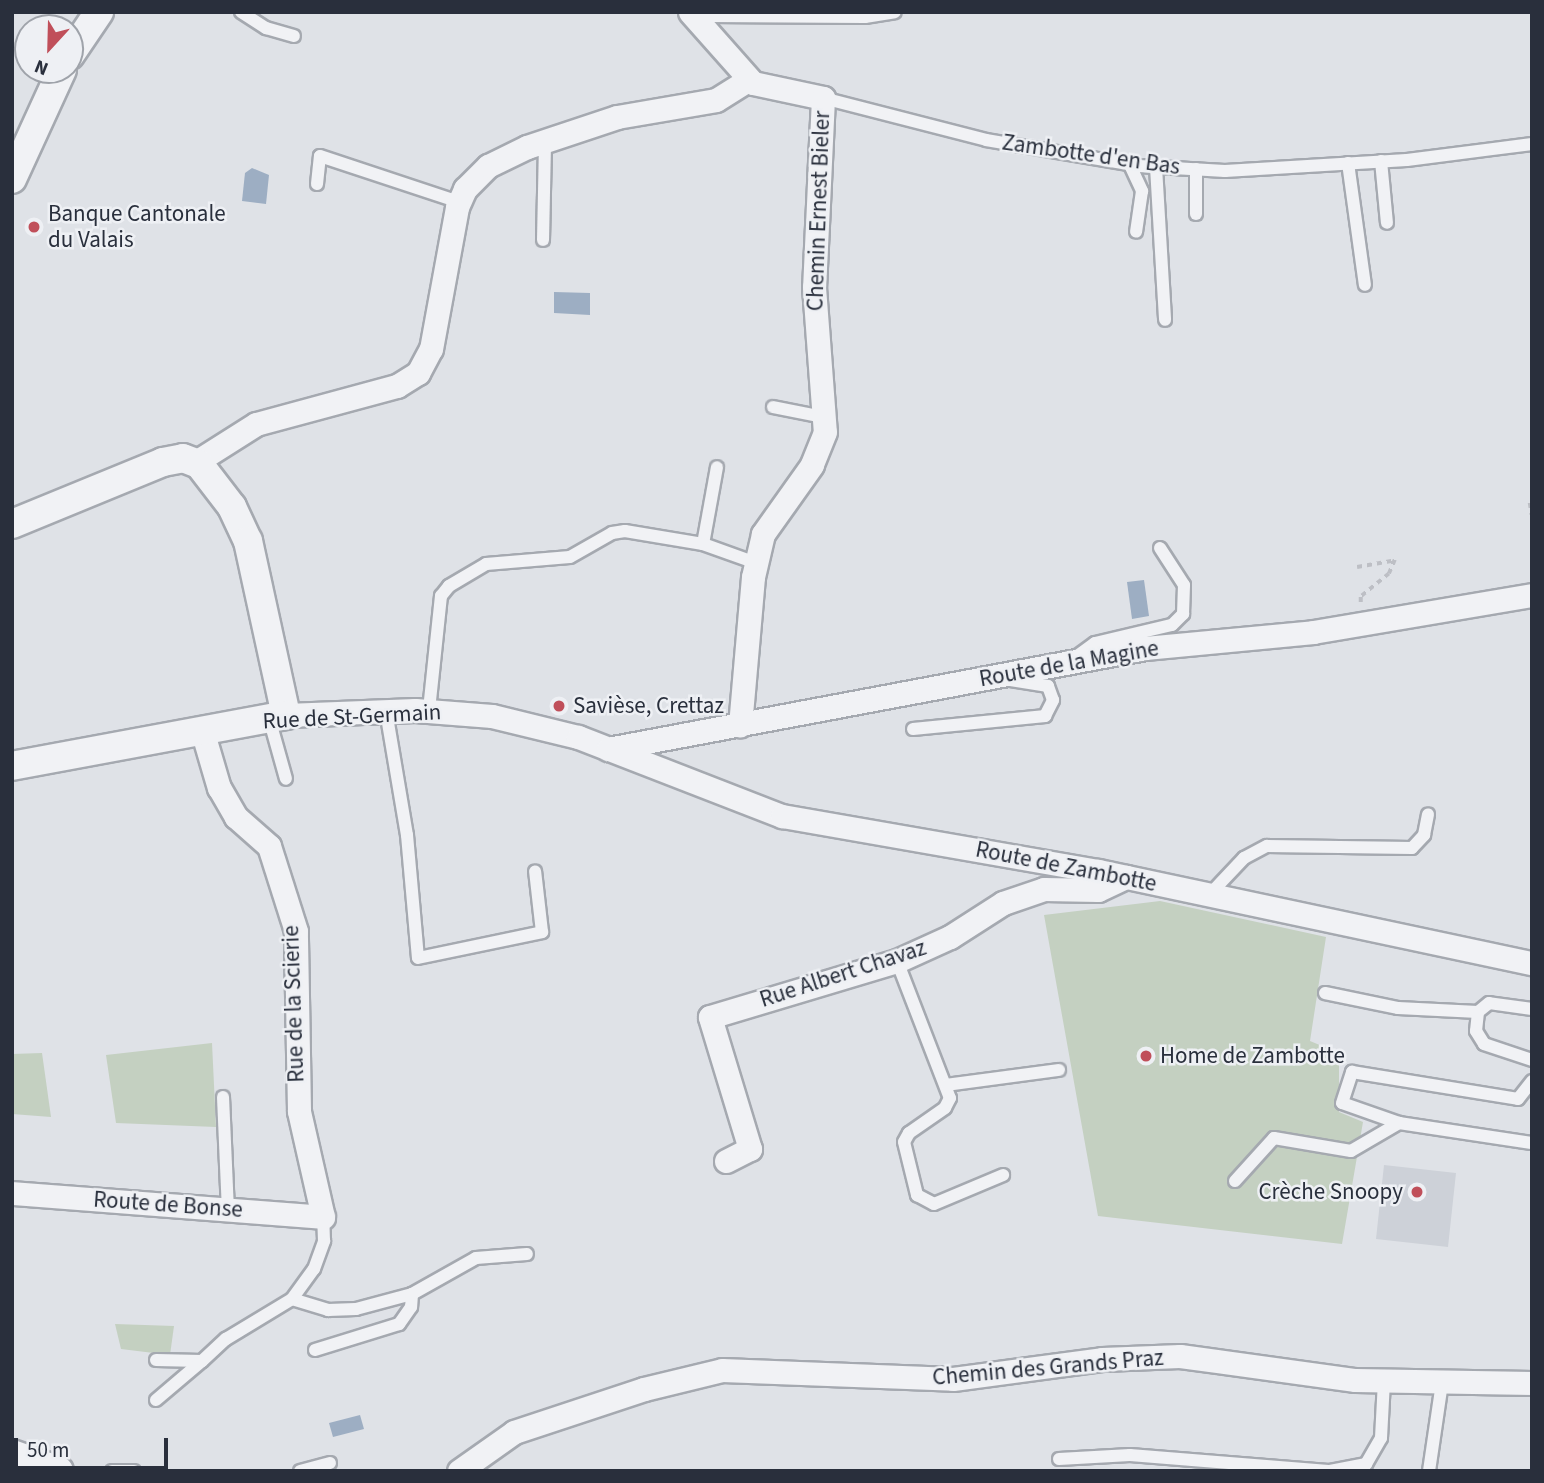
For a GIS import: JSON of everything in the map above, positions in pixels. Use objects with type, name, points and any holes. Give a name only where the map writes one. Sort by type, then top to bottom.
[{"type":"street","points":[[84,34],[99,12]]},
{"type":"street","points":[[695,18],[749,79],[767,88],[822,98]]},
{"type":"street","points":[[196,462],[256,424],[397,386],[418,373],[431,349],[459,202],[488,166],[545,142],[630,114],[716,100],[749,79]]},
{"type":"street","points":[[12,179],[56,84]]},
{"type":"street","name":"Chemin Ernest Bieler","points":[[740,724],[756,563],[763,534],[812,465],[825,432],[814,287],[822,98]]},
{"type":"street","points":[[12,524],[163,462],[183,458],[196,462],[227,499],[248,541],[277,717]]},
{"type":"street","name":"Route de la Magine","points":[[608,749],[1145,648],[1362,624],[1532,595]]},
{"type":"street","name":"Rue de St-Germain","points":[[12,766],[277,717],[386,711],[429,710],[492,716],[608,749]]},
{"type":"street","name":"Rue de la Scierie","points":[[202,730],[219,788],[236,817],[269,846],[296,931],[299,1111],[323,1217]]},
{"type":"street","name":"Route de Zambotte","points":[[608,749],[782,816],[1126,877],[1532,963]]},
{"type":"street","name":"Rue Albert Chavaz","points":[[726,1161],[750,1149],[710,1017],[897,961],[950,937],[1003,903],[1044,889],[1098,890],[1126,877]]},
{"type":"street","name":"Route de Bonse","points":[[12,1194],[323,1217]]},
{"type":"street","name":"Chemin des Grands Praz","points":[[459,1471],[514,1432],[682,1378],[722,1370],[953,1379],[1102,1359],[1172,1356],[1384,1381],[1532,1383]]},
{"type":"street","points":[[12,1454],[60,1471]]},
{"type":"lane","points":[[242,12],[266,28],[294,36]]},
{"type":"lane","points":[[695,18],[864,17],[895,12]]},
{"type":"lane","name":"Zambotte d'en Bas","points":[[822,98],[986,140],[1130,165],[1156,167],[1196,169],[1381,161],[1532,144]]},
{"type":"lane","points":[[543,240],[545,142]]},
{"type":"lane","points":[[317,184],[320,156],[459,202]]},
{"type":"lane","points":[[1381,161],[1387,223]]},
{"type":"lane","points":[[1348,163],[1365,285]]},
{"type":"lane","points":[[1130,165],[1142,191],[1136,232]]},
{"type":"lane","points":[[1156,167],[1165,320]]},
{"type":"lane","points":[[1196,169],[1196,214]]},
{"type":"lane","points":[[773,407],[823,417]]},
{"type":"lane","points":[[703,544],[717,467]]},
{"type":"lane","points":[[429,710],[438,606],[449,586],[497,560],[577,555],[616,531],[703,544],[756,563]]},
{"type":"lane","points":[[1065,663],[1096,643],[1172,625],[1183,614],[1184,585],[1160,548]]},
{"type":"lane","points":[[913,729],[1045,716],[1053,700],[1048,686],[1012,680],[1005,675]]},
{"type":"lane","points":[[386,711],[407,835],[418,958],[542,932],[534,870]]},
{"type":"lane","points":[[277,717],[286,779]]},
{"type":"lane","points":[[1210,894],[1244,858],[1267,846],[1412,848],[1424,835],[1428,814]]},
{"type":"lane","points":[[897,961],[946,1085],[948,1104],[909,1133],[904,1142],[917,1195],[934,1204],[1003,1175]]},
{"type":"lane","points":[[1325,993],[1398,1007],[1478,1012],[1489,1003],[1532,1009]]},
{"type":"lane","points":[[1478,1012],[1476,1031],[1483,1044],[1532,1060]]},
{"type":"lane","points":[[946,1085],[1059,1070]]},
{"type":"lane","points":[[1532,1081],[1518,1100],[1352,1072],[1342,1103],[1399,1123],[1532,1143]]},
{"type":"lane","points":[[223,1097],[228,1210]]},
{"type":"lane","points":[[1235,1181],[1274,1138],[1351,1151],[1399,1123]]},
{"type":"lane","points":[[156,1400],[226,1339],[292,1299],[314,1269],[324,1241],[323,1217]]},
{"type":"lane","points":[[292,1299],[328,1310],[356,1309],[412,1294],[476,1258],[527,1254]]},
{"type":"lane","points":[[314,1350],[399,1324],[411,1307],[412,1294]]},
{"type":"lane","points":[[156,1360],[202,1361]]},
{"type":"lane","points":[[1059,1459],[1130,1455],[1329,1471],[1366,1464],[1381,1438],[1384,1381]]},
{"type":"lane","points":[[1429,1471],[1442,1382]]},
{"type":"lane","points":[[299,1471],[330,1463]]},
{"type":"lane","points":[[112,1471],[134,1471]]},
{"type":"path","points":[[1530,503],[1532,515]]},
{"type":"path","points":[[1357,567],[1395,560],[1389,574],[1361,597],[1362,624]]},
{"type":"shaded area","name":"Crèche Snoopy","points":[[1384,1165],[1456,1173],[1448,1247],[1376,1239]]},
{"type":"green space","points":[[1160,901],[1326,937],[1310,1041],[1339,1053],[1339,1112],[1363,1122],[1342,1244],[1098,1216],[1044,915]]},
{"type":"green space","points":[[212,1043],[216,1127],[116,1123],[106,1055]]},
{"type":"green space","points":[[42,1053],[51,1117],[12,1114],[12,1054]]},
{"type":"green space","points":[[115,1324],[174,1326],[170,1355],[121,1349]]},
{"type":"water","points":[[252,168],[269,175],[266,204],[242,201],[245,173]]},
{"type":"water","points":[[554,292],[590,293],[590,315],[554,313]]},
{"type":"water","points":[[1144,580],[1149,616],[1132,619],[1127,582]]},
{"type":"water","points":[[360,1415],[364,1429],[333,1437],[329,1423]]},
{"type":"place","name":"Banque Cantonale du Valais","points":[[34,227]]},
{"type":"place","name":"Savièse, Crettaz","points":[[559,706]]},
{"type":"place","name":"Home de Zambotte","points":[[1146,1056]]},
{"type":"place","name":"Crèche Snoopy","points":[[1417,1192]]}]
